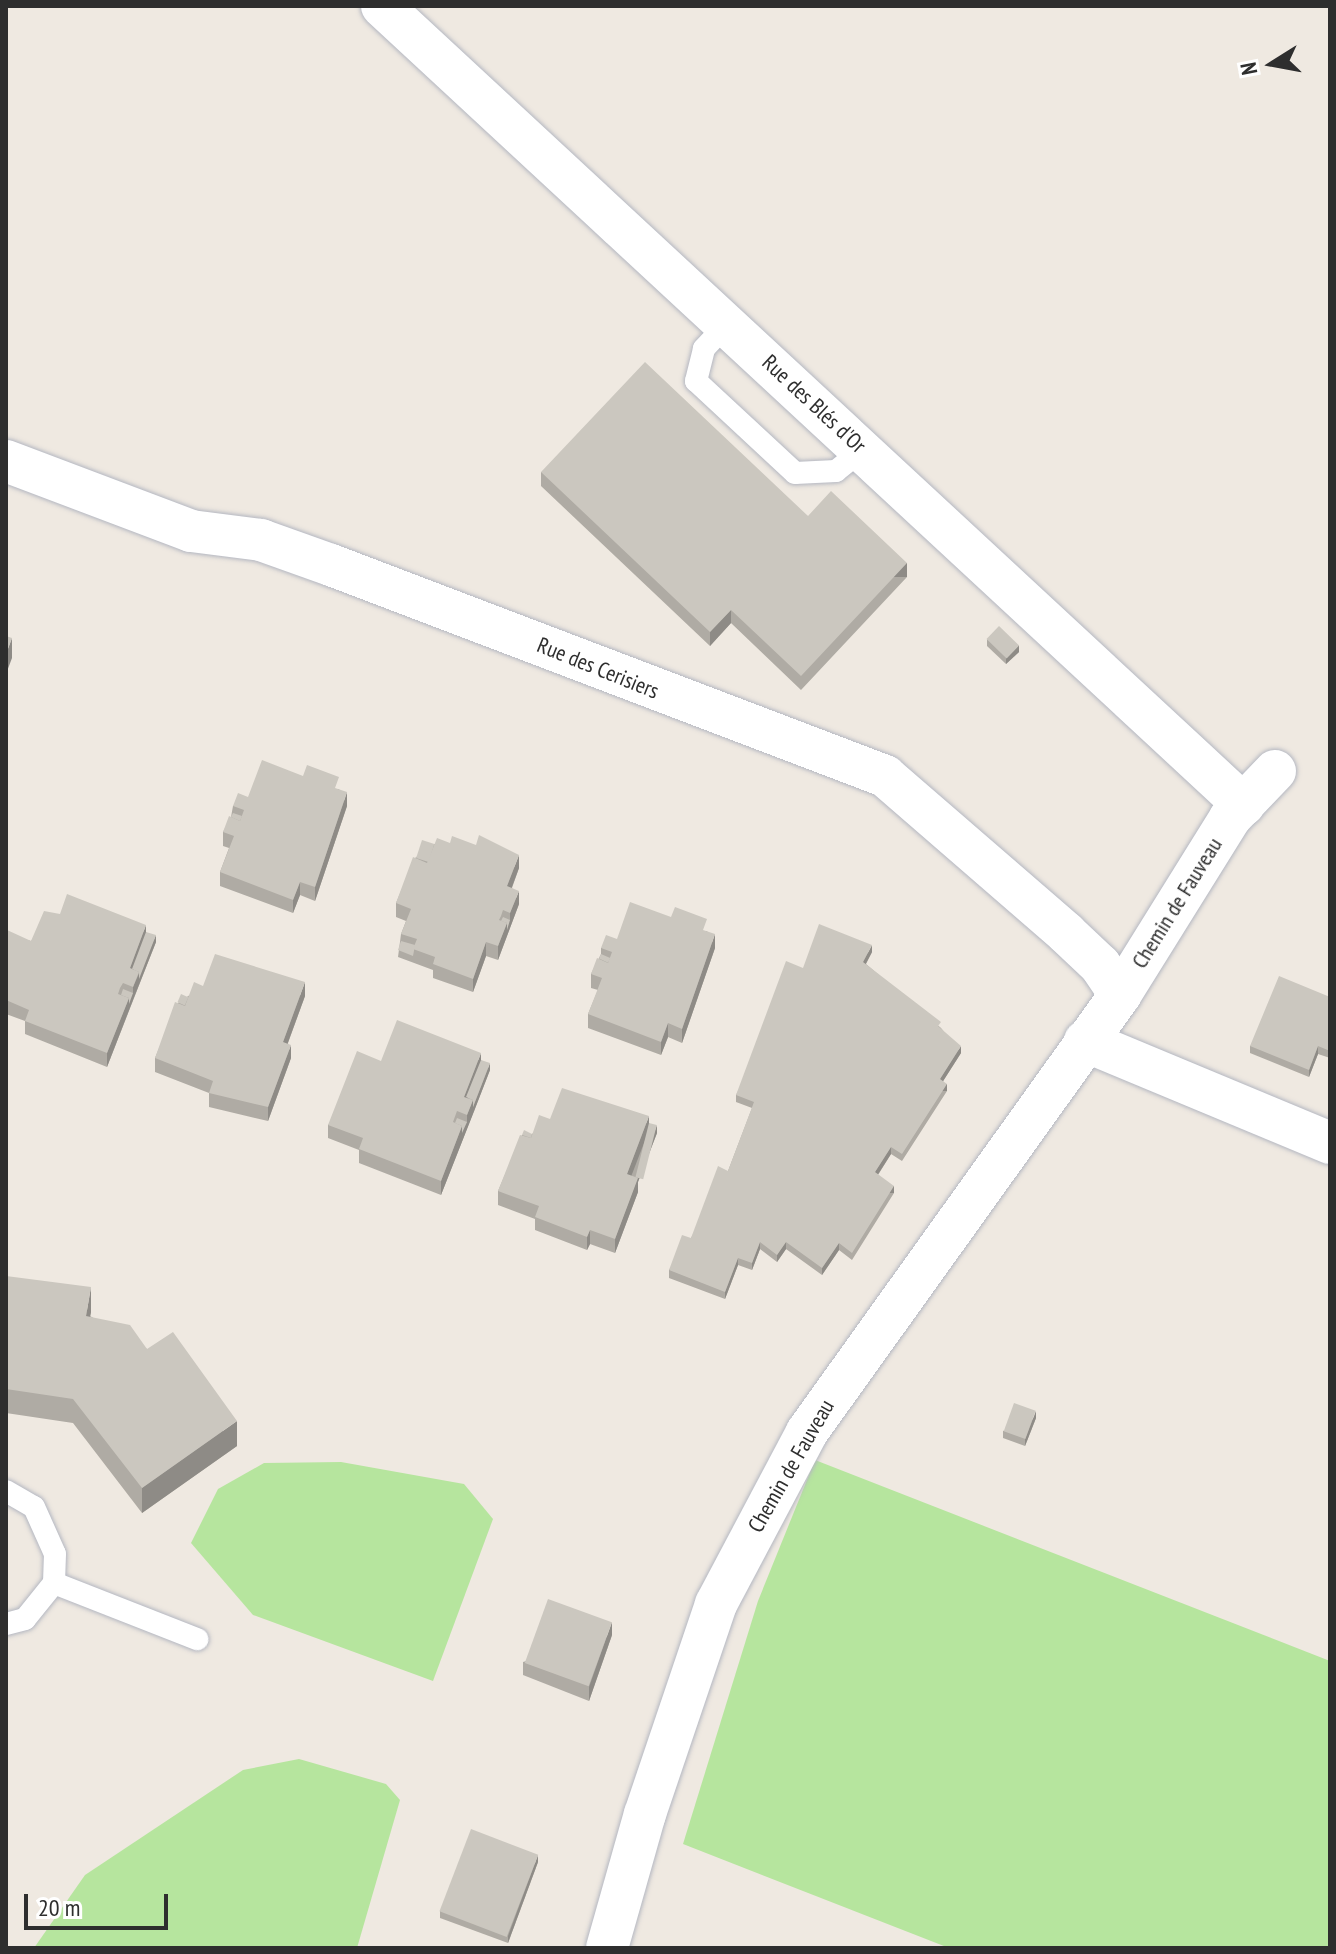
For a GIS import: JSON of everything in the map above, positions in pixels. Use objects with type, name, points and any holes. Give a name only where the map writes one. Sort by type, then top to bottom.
[{"type":"street","name":"Rue des Blés d'Or","points":[[382,6],[1244,805]]},
{"type":"street","name":"Rue des Cerisiers","points":[[6,461],[191,531],[261,540],[331,565],[885,776],[1066,933],[1100,965],[1120,995]]},
{"type":"street","name":"Chemin de Fauveau","points":[[607,1948],[645,1814],[716,1604],[807,1432],[1120,995],[1230,818],[1275,771]]},
{"type":"street","points":[[1085,1041],[1330,1143]]},
{"type":"lane","points":[[727,324],[704,349],[696,381],[795,473],[836,471],[863,449]]},
{"type":"lane","points":[[6,1491],[34,1507],[55,1554],[54,1583],[25,1619],[6,1624]]},
{"type":"lane","points":[[54,1583],[197,1639]]},
{"type":"green space","points":[[815,1460],[1330,1661],[1330,1948],[949,1948],[683,1844],[758,1601]]},
{"type":"green space","points":[[341,1462],[464,1484],[493,1519],[433,1681],[253,1615],[191,1543],[218,1489],[264,1463]]},
{"type":"green space","points":[[299,1759],[386,1784],[400,1800],[357,1948],[34,1948],[85,1875],[243,1770]]},
{"type":"building","points":[[645,362],[808,516],[831,491],[907,563],[801,676],[731,610],[710,632],[541,472]]},
{"type":"building","points":[[999,626],[1019,645],[1007,658],[986,639]]},
{"type":"building","points":[[6,636],[12,638],[6,654]]},
{"type":"building","points":[[262,760],[303,776],[307,765],[339,777],[335,788],[347,792],[315,887],[300,882],[293,900],[220,872],[234,836],[223,832],[229,816],[240,821],[244,810],[233,806],[238,793],[248,797]]},
{"type":"building","points":[[233,813],[242,816],[240,821],[231,817]]},
{"type":"building","points":[[479,835],[519,855],[507,886],[519,891],[510,913],[503,910],[499,920],[507,923],[498,946],[486,942],[473,979],[433,964],[435,957],[413,949],[417,939],[401,934],[411,909],[396,903],[413,857],[427,863],[437,838],[450,843],[452,836],[476,845]]},
{"type":"building","points":[[422,840],[434,844],[428,862],[416,858]]},
{"type":"building","points":[[67,894],[146,925],[130,968],[139,972],[133,987],[123,983],[120,988],[118,994],[129,998],[107,1053],[25,1021],[29,1010],[6,1000],[7,930],[31,941],[44,911],[60,914]]},
{"type":"building","points":[[630,902],[671,917],[675,907],[707,919],[703,930],[715,934],[682,1029],[668,1023],[661,1042],[588,1014],[602,978],[591,974],[597,958],[608,963],[612,952],[601,948],[606,935],[617,939]]},
{"type":"building","points":[[819,924],[872,945],[863,962],[941,1022],[938,1026],[961,1046],[940,1079],[947,1084],[902,1154],[891,1147],[875,1172],[894,1186],[852,1253],[839,1243],[822,1268],[786,1242],[777,1255],[760,1242],[752,1263],[738,1258],[725,1292],[669,1270],[682,1235],[691,1238],[718,1166],[728,1171],[754,1102],[736,1095],[786,961],[803,968]]},
{"type":"building","points":[[146,932],[156,935],[139,979],[139,972],[132,969]]},
{"type":"building","points":[[401,941],[415,945],[413,956],[398,950]]},
{"type":"building","points":[[215,954],[305,982],[283,1042],[291,1045],[268,1107],[209,1093],[213,1081],[155,1058],[175,1002],[185,1006],[194,982],[203,986]]},
{"type":"building","points":[[601,954],[610,958],[608,963],[599,959]]},
{"type":"building","points":[[1279,976],[1330,997],[1330,1051],[1318,1046],[1309,1070],[1250,1046]]},
{"type":"building","points":[[123,989],[133,993],[129,1004],[129,998],[121,995]]},
{"type":"building","points":[[181,994],[188,997],[185,1005],[177,1002]]},
{"type":"building","points":[[397,1020],[481,1053],[464,1097],[473,1100],[467,1115],[457,1111],[453,1122],[462,1126],[441,1181],[359,1149],[363,1138],[328,1125],[357,1051],[381,1061]]},
{"type":"building","points":[[481,1060],[490,1063],[473,1107],[473,1100],[466,1097]]},
{"type":"building","points":[[562,1088],[649,1116],[627,1174],[638,1178],[615,1239],[590,1230],[587,1237],[535,1217],[539,1206],[498,1191],[520,1135],[531,1138],[539,1115],[550,1119]]},
{"type":"building","points":[[457,1118],[467,1122],[462,1133],[462,1126],[455,1123]]},
{"type":"building","points":[[649,1123],[657,1125],[643,1179],[635,1177]]},
{"type":"building","points":[[524,1130],[532,1134],[531,1138],[522,1135]]},
{"type":"building","points":[[6,1276],[91,1287],[86,1316],[130,1325],[147,1349],[173,1332],[237,1421],[142,1488],[73,1399],[6,1389]]},
{"type":"building","points":[[1014,1403],[1036,1411],[1025,1439],[1004,1431]]},
{"type":"building","points":[[548,1599],[612,1622],[589,1686],[525,1663]]},
{"type":"building","points":[[471,1829],[538,1855],[507,1937],[439,1911]]}]
